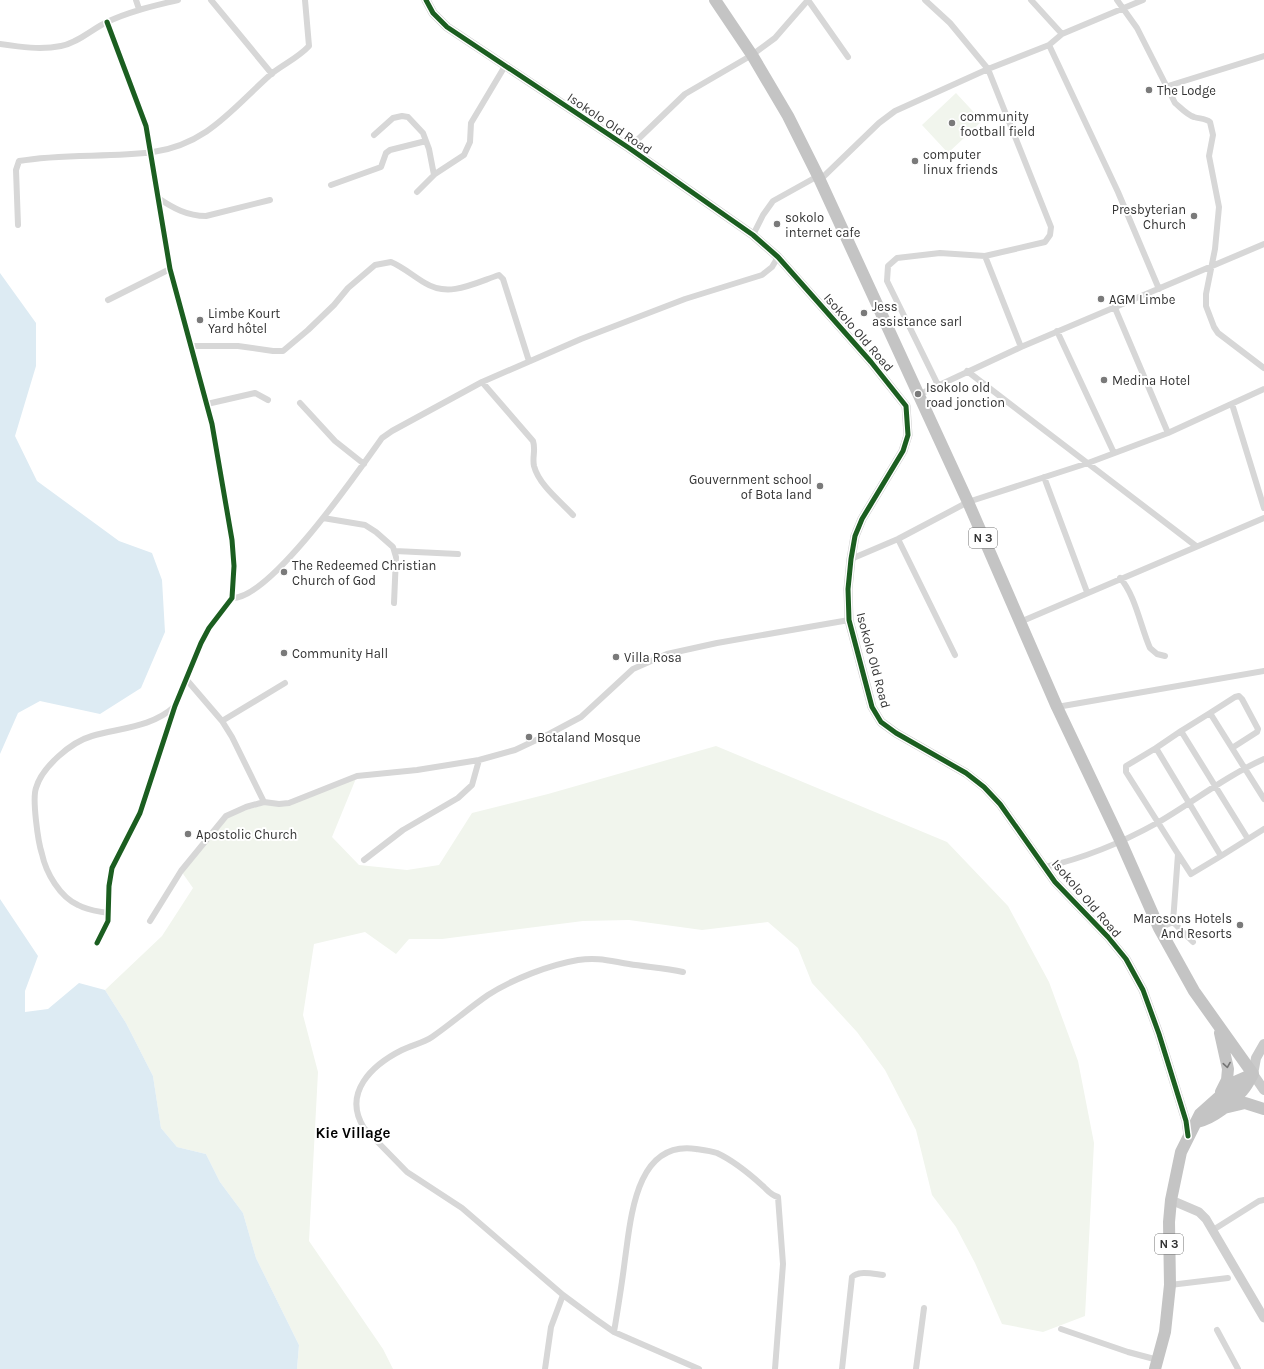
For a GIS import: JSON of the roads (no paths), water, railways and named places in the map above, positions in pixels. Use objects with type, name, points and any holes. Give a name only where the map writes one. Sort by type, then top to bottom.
[{"type":"highway","name":"N 3","points":[[715,0],[752,55],[788,116],[819,178],[968,502],[1057,707],[1121,842],[1159,928],[1194,991],[1253,1074],[1237,1081],[1220,1104],[1200,1114],[1181,1152],[1171,1200],[1169,1222],[1170,1285],[1165,1332],[1157,1364]]},
{"type":"highway","points":[[1219,1028],[1228,1075],[1220,1104],[1245,1103],[1264,1109]]},
{"type":"main road","points":[[1264,1044],[1256,1058],[1253,1074],[1264,1090]]},
{"type":"street","points":[[136,0],[139,9]]},
{"type":"street","points":[[0,44],[23,48],[63,46],[107,22],[139,9],[178,0]]},
{"type":"street","points":[[211,0],[240,38],[272,74]]},
{"type":"street","points":[[18,225],[16,170],[19,161],[152,152],[180,146],[205,133],[272,74],[309,46],[304,0]]},
{"type":"street","name":"Isokolo Old Road","points":[[426,0],[433,12],[447,28],[629,148],[753,235],[778,257],[871,362],[906,406],[908,435],[903,451],[862,519],[855,536],[851,559],[848,589],[849,620],[872,707],[881,722],[896,733],[966,774],[984,788],[1000,804],[1055,882],[1108,937],[1126,960],[1143,990],[1160,1034],[1186,1121],[1188,1136]]},
{"type":"street","points":[[629,148],[685,94],[752,55],[775,38],[808,0],[848,57]]},
{"type":"street","points":[[925,0],[950,24],[988,68],[1051,228],[1050,235],[1045,242],[985,256],[940,253],[896,258],[888,266],[886,281],[938,385]]},
{"type":"street","points":[[1032,0],[1062,34]]},
{"type":"street","points":[[1117,0],[1137,28],[1168,86],[1175,103],[1193,117],[1207,119],[1210,122],[1212,128],[1212,141],[1209,156],[1219,207],[1212,266],[1206,294],[1206,306],[1214,327],[1218,333],[1264,368]]},
{"type":"street","points":[[753,235],[763,215],[773,201],[819,178],[879,123],[895,111],[988,68],[1049,45],[1062,34],[1143,0]]},
{"type":"street","points":[[97,944],[107,922],[109,886],[112,868],[140,813],[175,706],[209,628],[232,598],[233,554],[218,456],[206,404],[170,269],[152,152],[140,109],[107,22]]},
{"type":"street","points":[[1049,45],[1118,192],[1160,289]]},
{"type":"street","points":[[1168,86],[1264,56]]},
{"type":"street","points":[[416,192],[434,175],[464,155],[470,142],[471,123],[505,66]]},
{"type":"street","points":[[374,135],[393,118],[402,116],[408,117],[422,132],[426,141],[434,175]]},
{"type":"street","points":[[330,185],[381,167],[386,153],[390,150],[426,141]]},
{"type":"street","points":[[158,198],[172,208],[196,216],[206,216],[270,200]]},
{"type":"street","points":[[906,406],[920,399],[938,385],[967,371],[1264,244]]},
{"type":"street","points":[[985,256],[1021,347]]},
{"type":"street","points":[[232,598],[238,598],[249,592],[285,562],[323,518],[386,435],[482,382],[529,361],[661,308],[762,275],[772,267],[778,257]]},
{"type":"street","points":[[190,346],[238,346],[273,351],[283,350],[308,330],[334,305],[348,288],[375,265],[391,262],[424,283],[442,290],[454,290],[499,275],[503,279],[529,361]]},
{"type":"street","points":[[108,300],[170,269]]},
{"type":"street","points":[[1115,308],[1168,433]]},
{"type":"street","points":[[1058,331],[1114,453]]},
{"type":"street","points":[[967,371],[1196,546]]},
{"type":"street","points":[[482,382],[533,441],[536,449],[534,465],[538,478],[573,515]]},
{"type":"street","points":[[851,559],[898,539],[968,502],[1088,463],[1168,433],[1264,388]]},
{"type":"street","points":[[206,404],[255,393],[268,400]]},
{"type":"street","points":[[300,403],[335,441],[364,464]]},
{"type":"street","points":[[1232,404],[1264,508]]},
{"type":"street","points":[[1044,477],[1088,592]]},
{"type":"street","points":[[323,518],[365,526],[388,542],[395,551],[394,603]]},
{"type":"street","points":[[1020,622],[1120,578],[1264,518]]},
{"type":"street","points":[[898,539],[955,655]]},
{"type":"street","points":[[395,551],[458,554]]},
{"type":"street","points":[[1120,578],[1125,584],[1150,648],[1157,654],[1165,656]]},
{"type":"street","points":[[150,921],[181,871],[226,816],[246,807],[264,802],[279,804],[290,803],[357,776],[417,770],[479,760],[515,750],[564,726],[588,711],[623,676],[633,669],[667,654],[718,643],[849,620]]},
{"type":"street","points":[[1057,707],[1264,671]]},
{"type":"street","points":[[186,679],[222,721],[244,758],[264,802]]},
{"type":"street","points":[[222,721],[285,683]]},
{"type":"street","points":[[1232,748],[1258,730],[1239,696],[1235,696],[1126,766],[1126,772],[1191,874],[1264,829]]},
{"type":"street","points":[[107,913],[85,908],[71,901],[51,877],[42,854],[34,800],[36,788],[62,752],[76,741],[159,718],[175,706]]},
{"type":"street","points":[[1210,713],[1264,799]]},
{"type":"street","points":[[1181,731],[1248,839]]},
{"type":"street","points":[[1156,748],[1222,856]]},
{"type":"street","points":[[1045,867],[1086,856],[1121,842],[1158,822],[1189,801],[1244,768],[1264,759]]},
{"type":"street","points":[[364,860],[403,830],[458,798],[472,785],[479,760]]},
{"type":"street","points":[[1178,854],[1173,922],[1193,942]]},
{"type":"street","points":[[1159,928],[1173,922]]},
{"type":"street","points":[[683,972],[593,958],[576,960],[515,980],[487,996],[432,1038],[403,1050],[384,1062],[369,1075],[357,1092],[356,1099],[359,1120],[381,1147],[411,1175],[462,1208],[563,1295],[614,1332],[700,1369]]},
{"type":"street","points":[[614,1332],[637,1192],[649,1168],[660,1157],[674,1149],[686,1148],[710,1151],[717,1153],[733,1164],[765,1188],[769,1194],[778,1198],[783,1264],[776,1369]]},
{"type":"street","points":[[1171,1200],[1199,1212],[1206,1218],[1264,1318]]},
{"type":"street","points":[[1213,1230],[1259,1201],[1264,1200]]},
{"type":"street","points":[[842,1369],[852,1277],[857,1273],[883,1275]]},
{"type":"street","points":[[1170,1285],[1228,1278]]},
{"type":"street","points":[[545,1369],[551,1327],[563,1295]]},
{"type":"street","points":[[916,1369],[924,1308]]},
{"type":"street","points":[[1061,1329],[1128,1352],[1157,1364]]},
{"type":"street","points":[[1217,1330],[1238,1369]]},
{"type":"place","name":"The Lodge","points":[[1149,90]]},
{"type":"place","name":"community football field","points":[[952,123]]},
{"type":"place","name":"computer linux friends","points":[[915,161]]},
{"type":"place","name":"Presbyterian Church","points":[[1194,216]]},
{"type":"place","name":"sokolo internet cafe","points":[[777,224]]},
{"type":"place","name":"AGM Limbe","points":[[1101,299]]},
{"type":"place","name":"Jess assistance sarl","points":[[864,313]]},
{"type":"place","name":"Limbe Kourt Yard hôtel","points":[[200,320]]},
{"type":"place","name":"Medina Hotel","points":[[1104,380]]},
{"type":"place","name":"Isokolo old road jonction","points":[[918,394]]},
{"type":"place","name":"Gouvernment school of Bota land","points":[[820,486]]},
{"type":"place","name":"The Redeemed Christian Church of God","points":[[284,572]]},
{"type":"place","name":"Community Hall","points":[[284,653]]},
{"type":"place","name":"Villa Rosa","points":[[616,657]]},
{"type":"place","name":"Botaland Mosque","points":[[529,737]]},
{"type":"place","name":"Apostolic Church","points":[[188,834]]},
{"type":"place","name":"Marcsons Hotels And Resorts","points":[[1240,925]]},
{"type":"district","name":"Kie Village","points":[[353,1133]]}]
